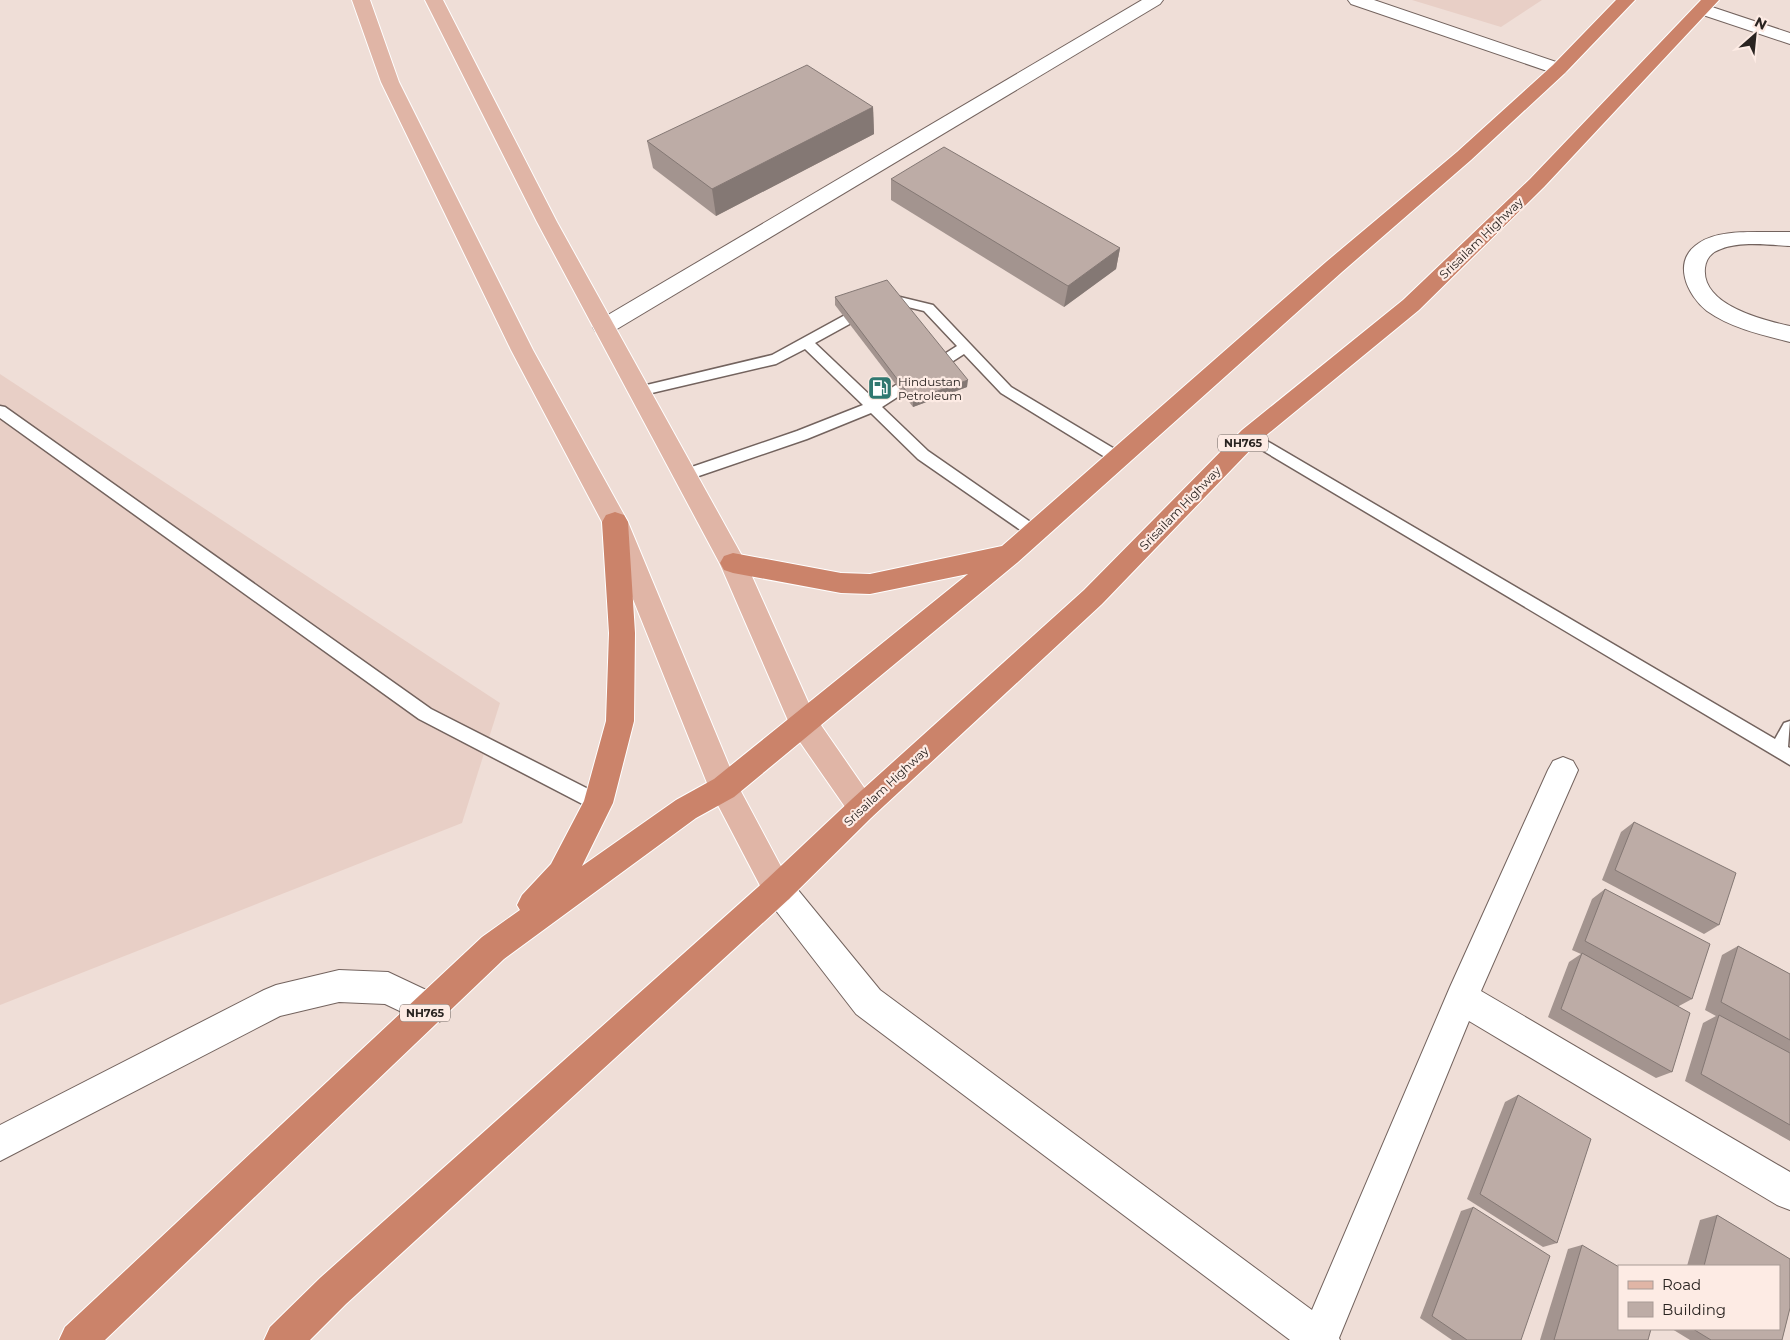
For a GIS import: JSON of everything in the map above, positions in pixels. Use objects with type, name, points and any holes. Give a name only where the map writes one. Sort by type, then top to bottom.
[{"type":"highway","name":"NH765","points":[[78,1340],[493,948],[686,809],[724,788],[1009,555],[1334,267],[1464,156],[1559,68],[1626,0]]},
{"type":"highway","name":"Srisailam Highway","points":[[778,889],[862,808],[1093,597],[1250,436],[1411,305],[1537,183],[1706,4]]},
{"type":"highway","points":[[493,948],[562,874],[598,803],[620,721],[622,633],[615,522]]},
{"type":"highway","points":[[733,563],[841,583],[870,584],[1009,555]]},
{"type":"highway","name":"NH765","points":[[283,1340],[333,1291],[778,889]]},
{"type":"main road","points":[[361,0],[390,82],[522,350],[615,522],[724,788],[778,889]]},
{"type":"main road","points":[[434,0],[542,213],[733,563],[803,723],[862,808]]},
{"type":"street","points":[[604,327],[1154,0]]},
{"type":"street","points":[[1357,0],[1559,68]]},
{"type":"street","points":[[1706,4],[1790,39]]},
{"type":"street","points":[[1790,239],[1730,240],[1706,248],[1694,263],[1694,278],[1703,295],[1727,314],[1790,334]]},
{"type":"street","points":[[778,889],[868,1002],[1320,1340],[1462,998],[1563,770]]},
{"type":"street","points":[[0,1144],[276,1000],[339,986],[388,988],[429,1009]]},
{"type":"street","points":[[1462,998],[1790,1192]]},
{"type":"lane","points":[[639,391],[776,359],[872,306],[900,301],[928,308],[1006,390],[1118,458]]},
{"type":"lane","points":[[806,342],[923,455],[1034,532]]},
{"type":"lane","points":[[686,475],[802,435],[872,407],[965,347]]},
{"type":"lane","points":[[0,411],[426,714],[598,803]]},
{"type":"lane","points":[[1250,436],[1784,753],[1790,728]]},
{"type":"shaded area","points":[[1412,0],[1542,0],[1501,27]]},
{"type":"shaded area","points":[[0,374],[500,703],[462,823],[0,1005]]},
{"type":"building","points":[[807,65],[873,107],[712,189],[647,141]]},
{"type":"building","points":[[944,147],[1120,248],[1068,286],[891,179]]},
{"type":"building","points":[[887,280],[968,380],[913,400],[835,297]]},
{"type":"building","points":[[1634,822],[1736,873],[1719,925],[1615,870]]},
{"type":"building","points":[[1605,889],[1710,944],[1692,999],[1585,941]]},
{"type":"building","points":[[1738,946],[1790,974],[1790,1040],[1721,1002]]},
{"type":"building","points":[[1582,953],[1690,1013],[1672,1072],[1561,1009]]},
{"type":"building","points":[[1719,1015],[1790,1053],[1790,1125],[1701,1074]]},
{"type":"building","points":[[1518,1095],[1591,1139],[1557,1243],[1480,1194]]},
{"type":"building","points":[[1473,1207],[1550,1256],[1521,1340],[1467,1340],[1432,1316]]},
{"type":"building","points":[[1717,1215],[1790,1259],[1790,1308],[1782,1340],[1711,1340],[1695,1330],[1780,1330],[1780,1265],[1704,1265]]},
{"type":"building","points":[[1582,1245],[1618,1266],[1618,1330],[1651,1330],[1648,1340],[1554,1340]]},
{"type":"place","name":"Hindustan Petroleum","points":[[880,388]]}]
